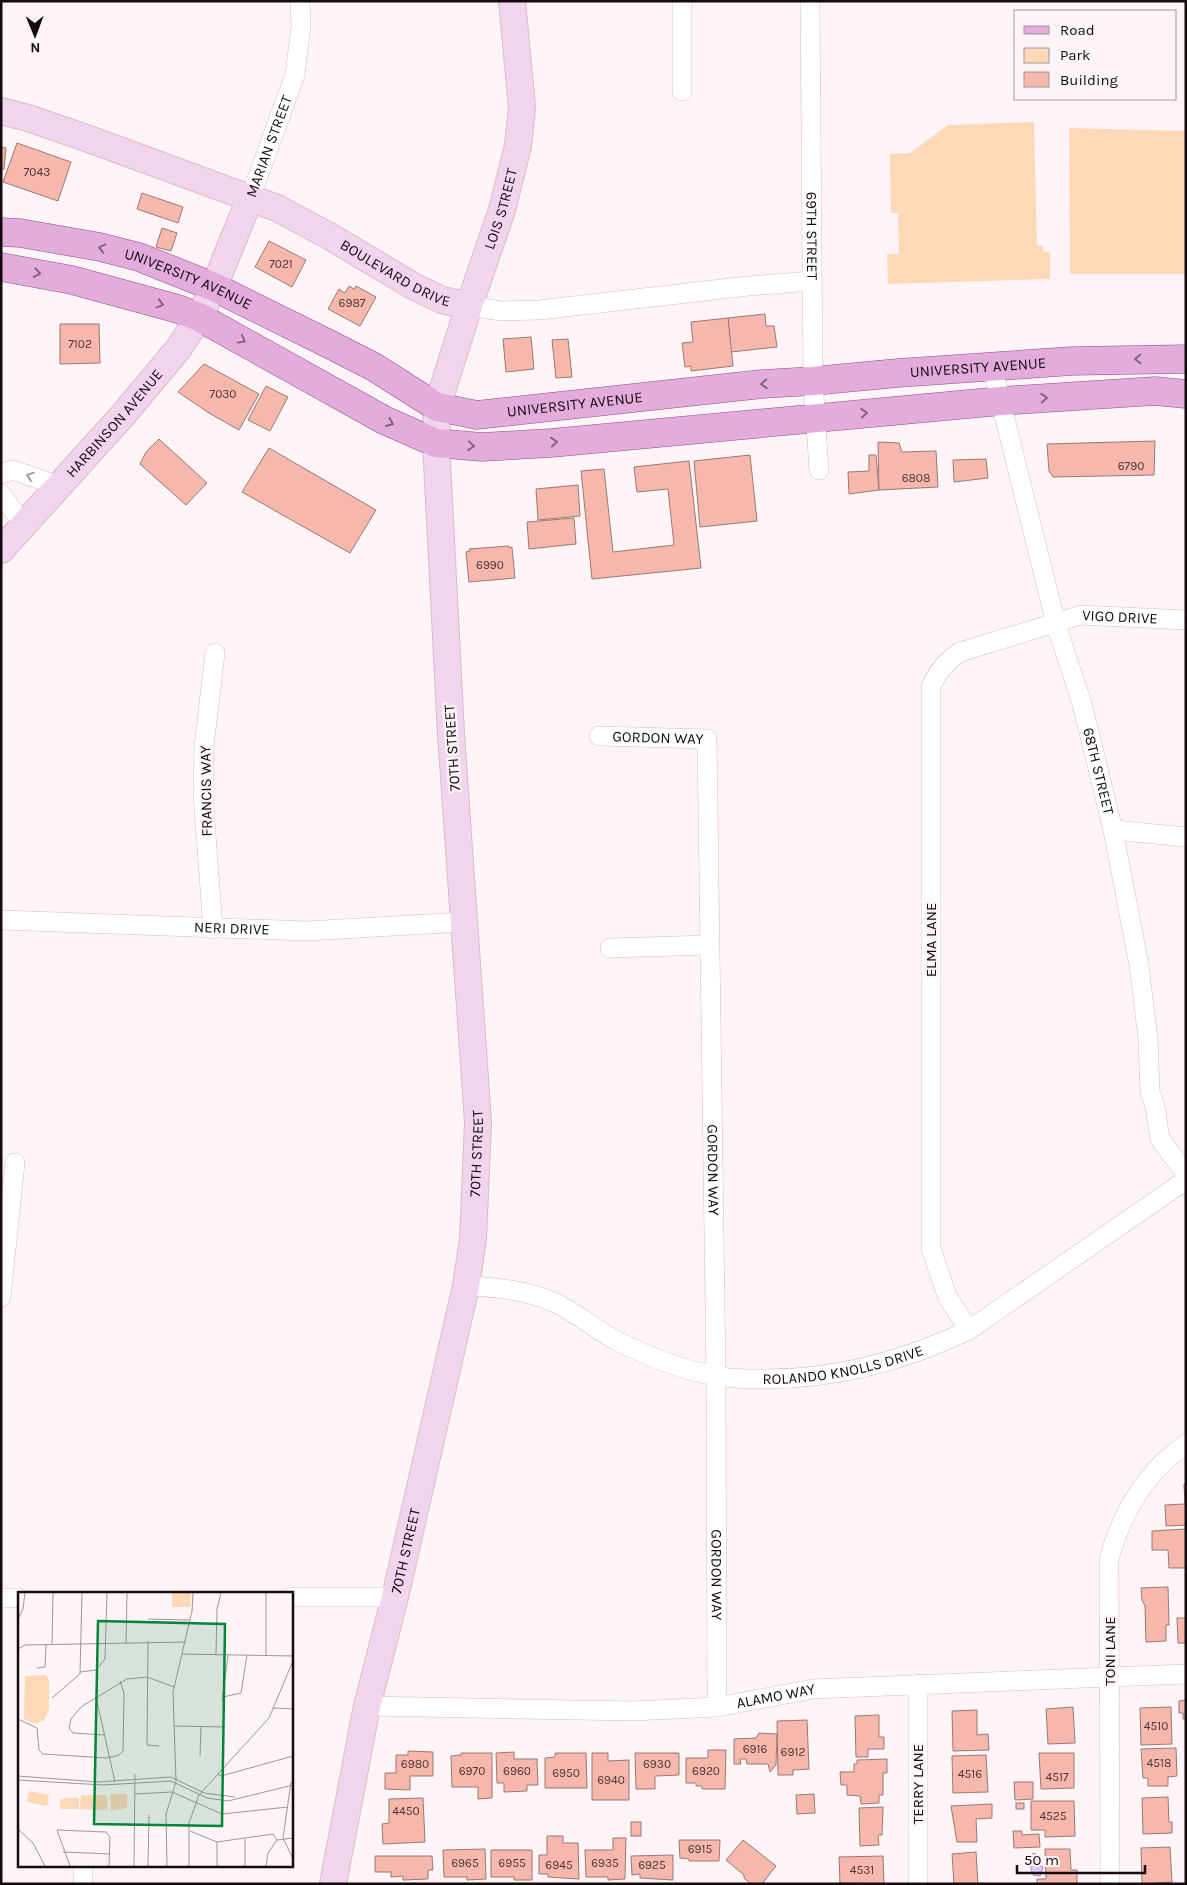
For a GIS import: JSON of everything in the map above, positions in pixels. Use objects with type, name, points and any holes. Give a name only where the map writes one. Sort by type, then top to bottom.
[{"type":"main road","name":"LOIS STREET","points":[[437,407],[502,210],[518,146],[522,107],[512,1]]},
{"type":"main road","name":"BOULEVARD DRIVE","points":[[1,111],[54,126],[276,208],[331,237],[413,286],[442,300],[469,306]]},
{"type":"main road","name":"MARIAN STREET","points":[[214,287],[250,198]]},
{"type":"main road","name":"UNIVERSITY AVENUE","points":[[1,232],[29,234],[100,247],[139,257],[214,287],[374,367],[437,407],[477,415],[762,384],[898,373],[1111,360],[1186,359]]},
{"type":"main road","name":"UNIVERSITY AVENUE","points":[[1,267],[72,280],[178,309],[199,317],[384,420],[436,443],[482,446],[551,443],[1001,401],[1155,391],[1186,394]]},
{"type":"main road","name":"HARBINSON AVENUE","points":[[1,550],[179,348],[199,317],[214,287]]},
{"type":"main road","name":"70TH STREET","points":[[333,1884],[367,1706],[395,1597],[466,1286],[473,1239],[478,1122],[451,734],[436,443],[437,407]]},
{"type":"street","name":"MARIAN STREET","points":[[250,198],[295,75],[301,26],[300,1]]},
{"type":"street","points":[[682,1],[682,91]]},
{"type":"street","name":"69TH STREET","points":[[810,1],[813,381],[819,470]]},
{"type":"street","name":"BOULEVARD DRIVE","points":[[469,306],[501,311],[539,310],[748,286],[812,281]]},
{"type":"street","name":"68TH STREET","points":[[992,366],[1056,624],[1082,704],[1113,830],[1139,965],[1148,1039],[1150,1092],[1155,1106],[1160,1139],[1186,1174]]},
{"type":"street","points":[[1,474],[13,470],[59,486]]},
{"type":"street","points":[[1,494],[24,526]]},
{"type":"street","name":"VIGO DRIVE","points":[[1056,624],[1081,615],[1186,620]]},
{"type":"street","name":"ELMA LANE","points":[[969,1330],[948,1298],[931,1249],[931,686],[940,670],[960,652],[1056,624]]},
{"type":"street","name":"FRANCIS WAY","points":[[214,929],[203,794],[204,747],[215,653]]},
{"type":"street","name":"GORDON WAY","points":[[600,736],[707,739],[716,1376],[717,1707]]},
{"type":"street","points":[[1113,830],[1186,837]]},
{"type":"street","name":"NERI DRIVE","points":[[1,920],[307,931],[464,922]]},
{"type":"street","points":[[610,948],[709,945]]},
{"type":"street","points":[[1,1297],[7,1203],[15,1164]]},
{"type":"street","name":"ROLANDO KNOLLS DRIVE","points":[[466,1286],[506,1289],[544,1299],[564,1307],[627,1346],[678,1366],[716,1376],[779,1378],[834,1374],[874,1366],[906,1356],[969,1330],[1186,1180]]},
{"type":"street","name":"TONI LANE","points":[[1110,1884],[1109,1559],[1115,1537],[1124,1517],[1148,1479],[1163,1463],[1186,1444]]},
{"type":"street","points":[[292,1597],[395,1597]]},
{"type":"street","points":[[1,1598],[18,1598]]},
{"type":"street","name":"ALAMO WAY","points":[[367,1706],[633,1711],[717,1707],[813,1689],[1186,1674]]},
{"type":"street","name":"TERRY LANE","points":[[918,1684],[918,1884]]},
{"type":"street","points":[[83,1868],[83,1884]]},
{"type":"green space","points":[[1034,122],[1037,246],[1043,246],[1043,252],[1050,252],[1050,279],[888,284],[887,254],[899,254],[898,213],[891,213],[890,154],[910,153],[948,125]]},
{"type":"green space","points":[[1069,128],[1186,131],[1186,274],[1070,274]]},
{"type":"shaded area","points":[[1035,1853],[1040,1866],[1043,1867],[1040,1876],[1033,1875],[1027,1856]]},
{"type":"building","points":[[17,143],[71,162],[58,201],[3,182]]},
{"type":"building","points":[[1,147],[6,148],[4,169],[1,169]]},
{"type":"building","points":[[142,193],[183,207],[178,223],[137,209]]},
{"type":"building","points":[[162,228],[177,233],[171,251],[156,247]]},
{"type":"building","points":[[269,241],[306,260],[292,287],[255,267]]},
{"type":"building","points":[[349,286],[354,289],[356,286],[376,297],[360,326],[328,309],[339,289],[345,293]]},
{"type":"building","points":[[765,314],[766,326],[774,326],[777,347],[731,352],[728,318]]},
{"type":"building","points":[[728,318],[733,366],[691,371],[691,366],[685,367],[682,343],[693,342],[691,322]]},
{"type":"building","points":[[60,324],[99,324],[100,363],[60,364]]},
{"type":"building","points":[[531,337],[534,369],[506,372],[503,339]]},
{"type":"building","points":[[568,339],[572,377],[556,378],[552,340]]},
{"type":"building","points":[[204,364],[259,394],[239,430],[178,392]]},
{"type":"building","points":[[266,386],[288,397],[270,431],[248,420]]},
{"type":"building","points":[[159,439],[207,483],[186,505],[140,464],[146,452]]},
{"type":"building","points":[[1155,441],[1154,475],[1053,477],[1049,471],[1047,444]]},
{"type":"building","points":[[878,442],[899,443],[902,452],[936,451],[938,487],[879,490]]},
{"type":"building","points":[[269,448],[376,510],[350,553],[242,492]]},
{"type":"building","points":[[750,455],[757,521],[700,527],[694,461]]},
{"type":"building","points":[[869,455],[876,455],[879,490],[849,494],[848,472],[869,471]]},
{"type":"building","points":[[986,459],[988,478],[954,482],[953,460]]},
{"type":"building","points":[[689,461],[701,568],[592,579],[581,471],[604,469],[613,552],[674,545],[668,489],[637,492],[634,467]]},
{"type":"building","points":[[578,485],[580,516],[538,520],[536,489]]},
{"type":"building","points":[[574,518],[576,544],[529,549],[527,522]]},
{"type":"building","points":[[509,546],[509,548],[512,547],[515,578],[469,582],[466,552],[470,551],[469,549]]},
{"type":"building","points":[[1184,1484],[1186,1484],[1186,1525],[1166,1526],[1165,1505],[1185,1504]]},
{"type":"building","points":[[1186,1529],[1186,1568],[1169,1568],[1168,1550],[1152,1550],[1152,1531]]},
{"type":"building","points":[[1168,1587],[1169,1625],[1166,1625],[1166,1641],[1146,1642],[1145,1606],[1142,1600],[1141,1588]]},
{"type":"building","points":[[1177,1618],[1186,1618],[1186,1643],[1178,1643]]},
{"type":"building","points":[[1186,1700],[1186,1719],[1183,1719],[1183,1713],[1179,1713],[1179,1701]]},
{"type":"building","points":[[1073,1707],[1075,1743],[1048,1744],[1046,1709]]},
{"type":"building","points":[[1171,1707],[1172,1744],[1141,1745],[1140,1708]]},
{"type":"building","points":[[977,1710],[977,1735],[988,1734],[989,1750],[953,1751],[952,1711]]},
{"type":"building","points":[[879,1715],[879,1737],[884,1737],[884,1749],[868,1749],[868,1757],[856,1757],[855,1716]]},
{"type":"building","points":[[807,1720],[809,1769],[793,1770],[793,1775],[778,1775],[777,1721]]},
{"type":"building","points":[[759,1733],[777,1734],[776,1765],[770,1772],[768,1764],[747,1764],[746,1759],[740,1759],[741,1764],[734,1764],[734,1739],[756,1738]]},
{"type":"building","points":[[1176,1748],[1177,1776],[1168,1777],[1168,1786],[1148,1786],[1148,1778],[1143,1778],[1141,1749]]},
{"type":"building","points":[[708,1750],[726,1750],[725,1789],[702,1789],[702,1786],[696,1786],[696,1783],[686,1783],[686,1758],[708,1758]]},
{"type":"building","points":[[408,1751],[433,1752],[433,1776],[410,1776],[410,1790],[385,1789],[385,1773],[396,1773],[396,1755],[408,1755]]},
{"type":"building","points":[[514,1752],[514,1759],[537,1759],[538,1785],[527,1785],[527,1791],[504,1792],[504,1783],[497,1783],[496,1753]]},
{"type":"building","points":[[461,1753],[492,1753],[492,1798],[478,1799],[478,1787],[452,1787],[451,1756],[461,1755]]},
{"type":"building","points":[[555,1753],[586,1753],[587,1788],[545,1788],[545,1758],[555,1757]]},
{"type":"building","points":[[592,1753],[608,1753],[608,1761],[629,1760],[629,1800],[592,1800]]},
{"type":"building","points":[[635,1753],[679,1753],[679,1775],[655,1776],[655,1789],[636,1789]]},
{"type":"building","points":[[1039,1753],[1074,1753],[1074,1788],[1041,1789]]},
{"type":"building","points":[[986,1755],[988,1792],[953,1793],[952,1756]]},
{"type":"building","points":[[887,1759],[887,1773],[883,1773],[883,1795],[879,1795],[879,1803],[861,1804],[860,1796],[847,1795],[847,1785],[841,1785],[840,1772],[854,1772],[854,1764],[857,1764],[857,1760]]},
{"type":"building","points":[[1014,1782],[1033,1782],[1033,1799],[1015,1800]]},
{"type":"building","points":[[814,1794],[815,1813],[797,1814],[796,1795]]},
{"type":"building","points":[[1168,1797],[1169,1822],[1172,1822],[1172,1833],[1143,1834],[1142,1798]]},
{"type":"building","points":[[423,1798],[425,1842],[383,1844],[382,1824],[389,1823],[389,1799]]},
{"type":"building","points":[[1031,1801],[1074,1801],[1075,1836],[1045,1837],[1045,1830],[1031,1830]]},
{"type":"building","points":[[1016,1803],[1024,1803],[1024,1809],[1016,1809]]},
{"type":"building","points":[[992,1804],[992,1818],[976,1819],[977,1842],[957,1842],[951,1806]]},
{"type":"building","points":[[883,1807],[882,1835],[878,1835],[879,1845],[860,1846],[859,1808]]},
{"type":"building","points":[[631,1822],[641,1822],[641,1836],[631,1836]]},
{"type":"building","points":[[1013,1831],[1022,1831],[1022,1835],[1039,1834],[1040,1847],[1014,1848]]},
{"type":"building","points":[[547,1836],[563,1836],[563,1843],[578,1843],[579,1879],[548,1877],[548,1874],[539,1874],[539,1855],[547,1855]]},
{"type":"building","points":[[613,1838],[626,1838],[625,1879],[608,1880],[608,1877],[586,1877],[585,1850],[613,1850]]},
{"type":"building","points":[[679,1840],[720,1840],[719,1861],[689,1861],[689,1859],[680,1858]]},
{"type":"building","points":[[743,1840],[776,1866],[762,1884],[751,1884],[744,1878],[744,1875],[726,1860]]},
{"type":"building","points":[[1170,1847],[1172,1882],[1142,1884],[1141,1848]]},
{"type":"building","points":[[485,1849],[486,1879],[467,1880],[467,1877],[444,1877],[443,1850]]},
{"type":"building","points":[[1045,1849],[1070,1849],[1071,1870],[1077,1870],[1077,1884],[1037,1884],[1037,1879],[1046,1879]]},
{"type":"building","points":[[491,1850],[532,1850],[532,1880],[514,1880],[514,1877],[491,1877]]},
{"type":"building","points":[[976,1852],[978,1884],[954,1884],[952,1854]]},
{"type":"building","points":[[673,1855],[673,1880],[640,1878],[640,1874],[632,1875],[631,1856]]},
{"type":"building","points":[[375,1856],[432,1856],[433,1870],[428,1870],[428,1879],[403,1880],[403,1876],[391,1877],[391,1872],[375,1872]]},
{"type":"building","points":[[883,1856],[884,1884],[840,1883],[839,1857]]}]
